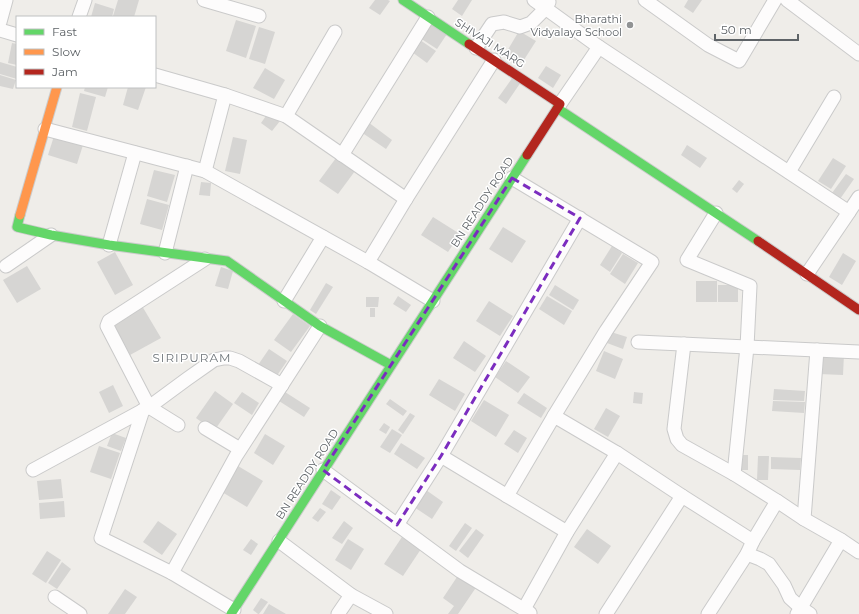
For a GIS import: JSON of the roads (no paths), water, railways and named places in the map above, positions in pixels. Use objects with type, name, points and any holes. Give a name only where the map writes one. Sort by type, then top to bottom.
[{"type":"street","points":[[0,22],[6,0]]},
{"type":"street","points":[[79,16],[85,0]]},
{"type":"street","points":[[204,0],[259,16]]},
{"type":"street","name":"SHIVAJI MARG","points":[[403,0],[494,60],[558,106]]},
{"type":"street","points":[[534,0],[548,4],[599,47],[849,212]]},
{"type":"street","points":[[645,0],[708,45],[739,61],[775,0]]},
{"type":"street","points":[[787,0],[859,54]]},
{"type":"street","points":[[476,48],[492,24],[504,22],[520,26],[531,23],[548,4]]},
{"type":"street","points":[[342,155],[428,17]]},
{"type":"street","points":[[0,30],[16,35]]},
{"type":"street","points":[[286,116],[335,32]]},
{"type":"street","points":[[599,47],[558,106],[859,310]]},
{"type":"street","points":[[368,262],[494,60]]},
{"type":"street","points":[[156,75],[225,95],[286,116],[406,199]]},
{"type":"street","points":[[57,88],[17,227],[51,235],[109,245],[227,261],[320,326],[392,366]]},
{"type":"street","points":[[205,171],[225,95]]},
{"type":"street","points":[[789,172],[834,97]]},
{"type":"street","name":"BN READDY ROAD","points":[[232,612],[392,366],[558,106]]},
{"type":"street","points":[[45,130],[205,171],[368,262],[433,301]]},
{"type":"street","points":[[109,245],[135,153]]},
{"type":"street","points":[[165,253],[187,166]]},
{"type":"street","points":[[507,496],[606,331],[652,262],[512,178]]},
{"type":"street","points":[[807,274],[859,197]]},
{"type":"street","points":[[716,213],[687,260],[750,286],[747,347],[734,474]]},
{"type":"street","points":[[397,525],[441,456],[580,218]]},
{"type":"street","points":[[6,266],[51,235]]},
{"type":"street","points":[[284,301],[323,237]]},
{"type":"street","points":[[178,425],[146,408],[107,326],[109,321],[205,258]]},
{"type":"street","points":[[172,573],[240,449],[320,326]]},
{"type":"street","points":[[638,342],[859,352]]},
{"type":"street","points":[[684,344],[674,429],[676,439],[682,445],[734,474],[859,552]]},
{"type":"street","points":[[804,519],[817,350]]},
{"type":"street","points":[[33,470],[146,408],[214,360],[230,358],[239,361],[282,385]]},
{"type":"street","points":[[146,408],[101,538],[172,573],[232,612]]},
{"type":"street","points":[[554,416],[616,453],[753,541]]},
{"type":"street","points":[[205,428],[240,449]]},
{"type":"street","points":[[323,470],[460,571],[528,612],[567,532],[616,453]]},
{"type":"street","points":[[441,456],[567,532]]},
{"type":"street","points":[[606,614],[682,496]]},
{"type":"street","points":[[708,614],[747,554],[777,500]]},
{"type":"street","points":[[747,554],[769,564],[784,585],[790,598],[803,612],[840,540]]},
{"type":"street","points":[[279,541],[351,595],[386,614]]},
{"type":"street","points":[[338,614],[351,595]]},
{"type":"street","points":[[55,597],[80,614]]},
{"type":"place","name":"Bharathi Vidyalaya School","points":[[630,25]]},
{"type":"district","name":"SIRIPURAM","points":[[192,357]]}]
